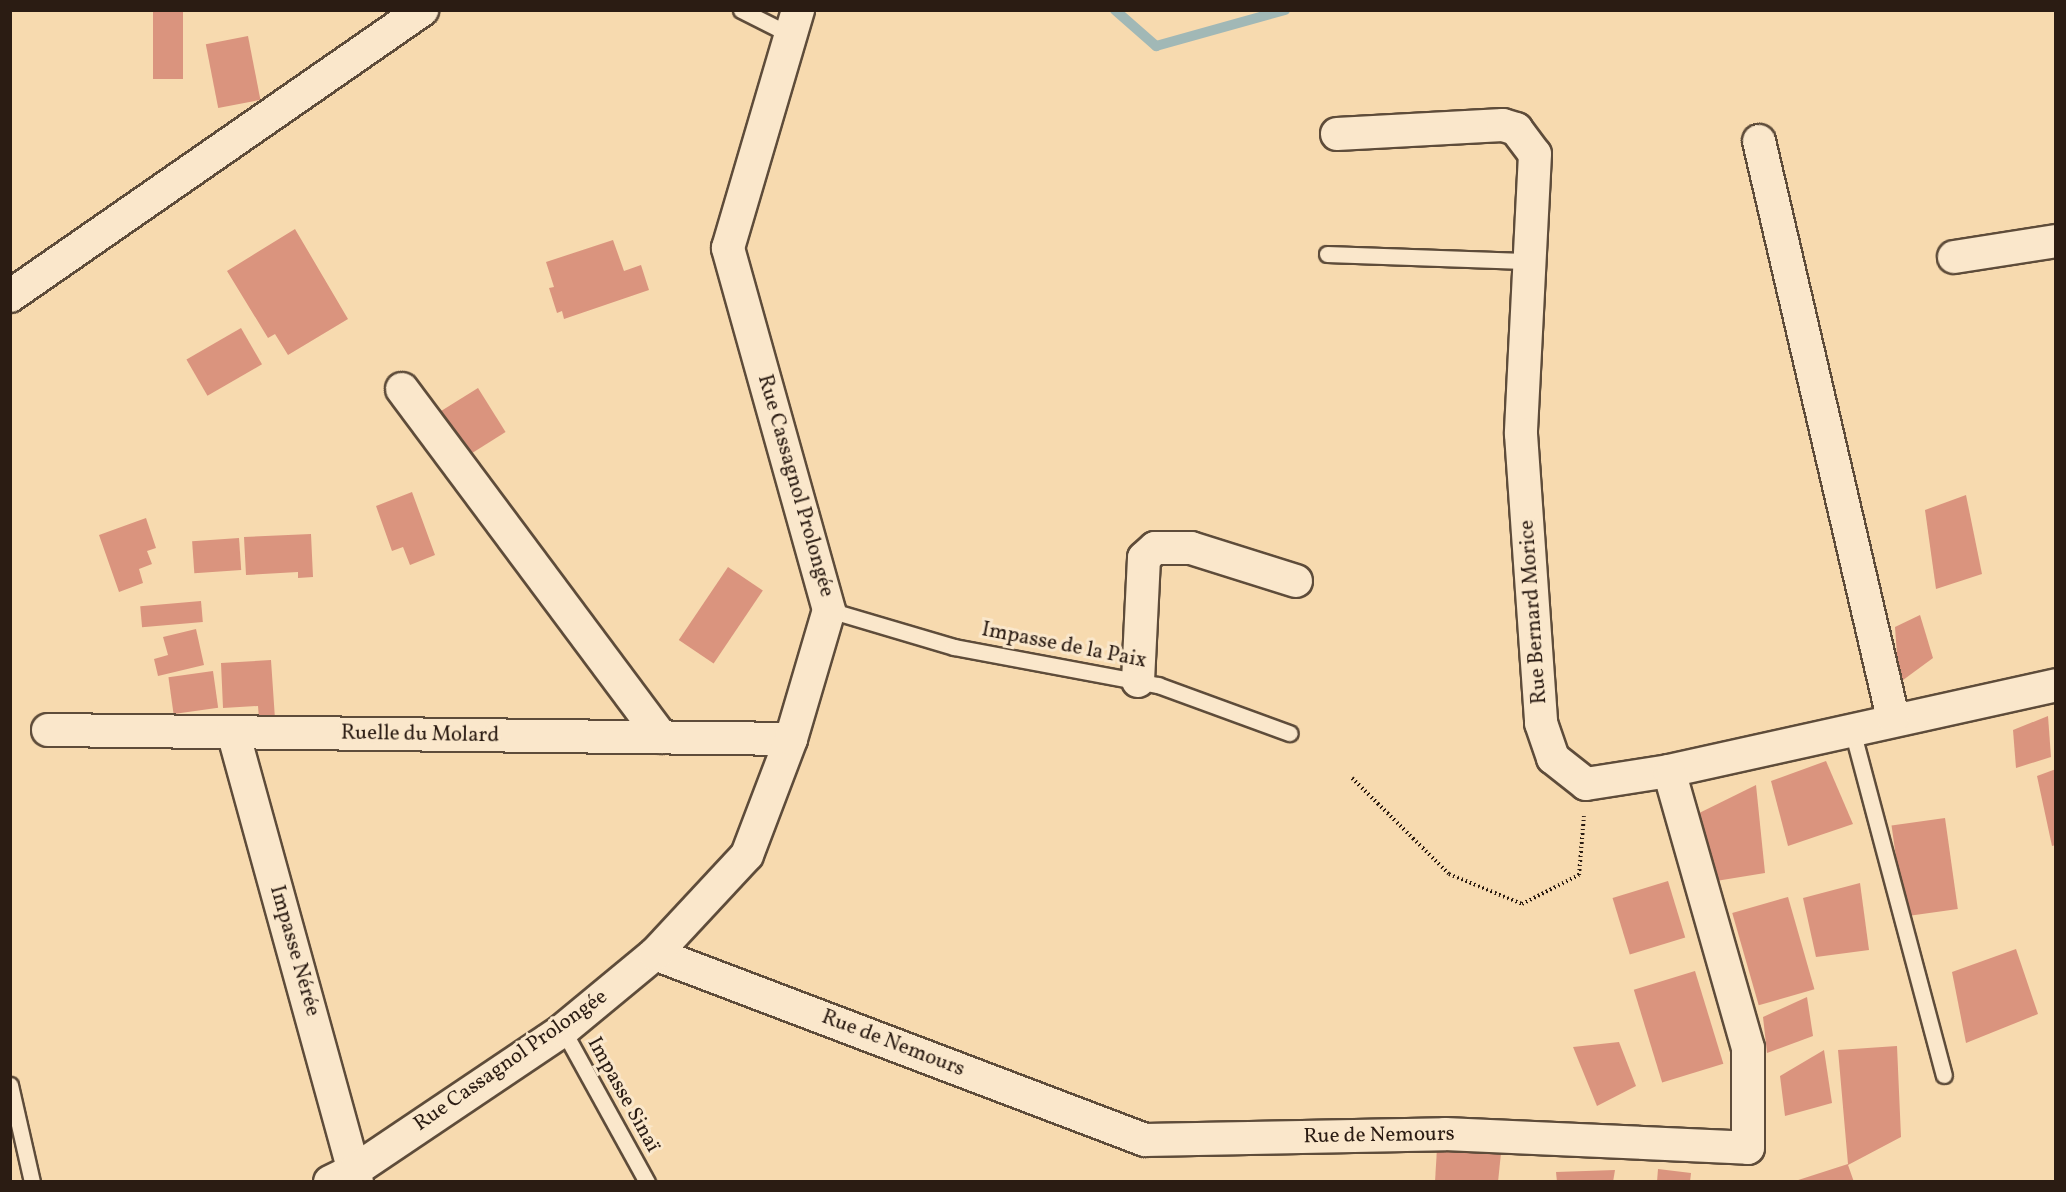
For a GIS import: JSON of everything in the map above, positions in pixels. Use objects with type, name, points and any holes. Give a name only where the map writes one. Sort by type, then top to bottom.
[{"type":"street","points":[[10,296],[422,10]]},
{"type":"street","name":"Rue Cassagnol Prolongée","points":[[348,1178],[563,1030],[655,954],[747,855],[791,739],[829,609],[728,248],[795,21]]},
{"type":"street","name":"Rue Bernard Morice","points":[[1337,134],[1503,125],[1516,129],[1535,154],[1521,434],[1541,723],[1553,758],[1586,784]]},
{"type":"street","points":[[1759,141],[1893,718]]},
{"type":"street","points":[[1954,257],[2055,241]]},
{"type":"street","points":[[402,389],[661,738]]},
{"type":"street","points":[[1138,681],[1144,558],[1155,548],[1191,548],[1296,581]]},
{"type":"street","points":[[1586,784],[1669,771],[1852,730],[1893,718],[2055,685]]},
{"type":"street","name":"Ruelle du Molard","points":[[48,730],[791,739]]},
{"type":"street","name":"Impasse Nérée","points":[[232,732],[348,1178]]},
{"type":"street","name":"Rue de Nemours","points":[[655,954],[1145,1140],[1445,1134],[1748,1148],[1748,1048],[1669,771]]},
{"type":"lane","points":[[741,10],[795,21]]},
{"type":"lane","points":[[1327,254],[1531,261]]},
{"type":"lane","name":"Impasse de la Paix","points":[[829,609],[954,647],[1138,681],[1236,711],[1289,733]]},
{"type":"lane","points":[[1852,730],[1944,1075]]},
{"type":"lane","name":"Impasse Sinaï","points":[[563,1030],[647,1182]]},
{"type":"lane","points":[[10,1085],[32,1182]]},
{"type":"path","points":[[1352,778],[1449,874],[1522,903],[1579,875],[1586,784]]},
{"type":"building","points":[[153,10],[183,10],[183,79],[153,79]]},
{"type":"building","points":[[248,36],[260,100],[218,108],[206,44]]},
{"type":"building","points":[[295,229],[348,319],[288,355],[275,334],[268,338],[227,271]]},
{"type":"building","points":[[613,240],[624,271],[641,265],[649,290],[564,319],[562,311],[557,313],[549,288],[554,287],[546,262]]},
{"type":"building","points":[[241,328],[262,364],[207,396],[186,360]]},
{"type":"building","points":[[478,388],[506,432],[468,455],[441,411]]},
{"type":"building","points":[[412,492],[435,555],[410,565],[403,547],[392,551],[376,506]]},
{"type":"building","points":[[1966,495],[1982,574],[1936,589],[1925,510]]},
{"type":"building","points":[[146,518],[156,548],[147,551],[152,564],[139,569],[143,583],[119,592],[99,535]]},
{"type":"building","points":[[311,534],[313,577],[298,578],[298,572],[246,575],[244,537]]},
{"type":"building","points":[[239,538],[241,570],[194,573],[192,541]]},
{"type":"building","points":[[728,567],[763,590],[714,663],[679,640]]},
{"type":"building","points":[[201,601],[203,622],[142,627],[140,606]]},
{"type":"building","points":[[1920,615],[1933,658],[1899,683],[1895,627]]},
{"type":"building","points":[[196,629],[204,665],[158,676],[154,659],[168,655],[163,637]]},
{"type":"building","points":[[271,660],[275,719],[259,719],[258,706],[223,708],[221,663]]},
{"type":"building","points":[[213,671],[218,708],[174,714],[168,677]]},
{"type":"building","points":[[2048,716],[2051,757],[2016,768],[2013,730]]},
{"type":"building","points":[[1826,761],[1853,824],[1788,846],[1771,781]]},
{"type":"building","points":[[2056,769],[2056,845],[2052,846],[2037,776]]},
{"type":"building","points":[[1756,785],[1765,873],[1716,881],[1683,821]]},
{"type":"building","points":[[1945,818],[1958,909],[1904,917],[1892,826]]},
{"type":"building","points":[[1668,881],[1685,937],[1630,954],[1613,898]]},
{"type":"building","points":[[1860,883],[1869,950],[1816,957],[1803,898]]},
{"type":"building","points":[[1788,897],[1814,989],[1759,1005],[1732,913]]},
{"type":"building","points":[[2016,949],[2038,1014],[1966,1043],[1952,972]]},
{"type":"building","points":[[1695,971],[1723,1064],[1662,1082],[1634,990]]},
{"type":"building","points":[[1807,997],[1813,1036],[1767,1053],[1763,1017]]},
{"type":"building","points":[[1619,1042],[1636,1086],[1597,1106],[1573,1047]]},
{"type":"building","points":[[1897,1046],[1901,1137],[1848,1165],[1854,1182],[1792,1182],[1848,1164],[1838,1050]]},
{"type":"building","points":[[1824,1050],[1832,1103],[1785,1116],[1780,1076]]},
{"type":"building","points":[[1437,1148],[1501,1153],[1498,1182],[1435,1182]]},
{"type":"building","points":[[1658,1169],[1691,1173],[1690,1182],[1657,1182]]},
{"type":"building","points":[[1615,1170],[1613,1182],[1557,1182],[1556,1172]]},
{"type":"waterway","points":[[1115,10],[1156,46],[1285,10]]}]
